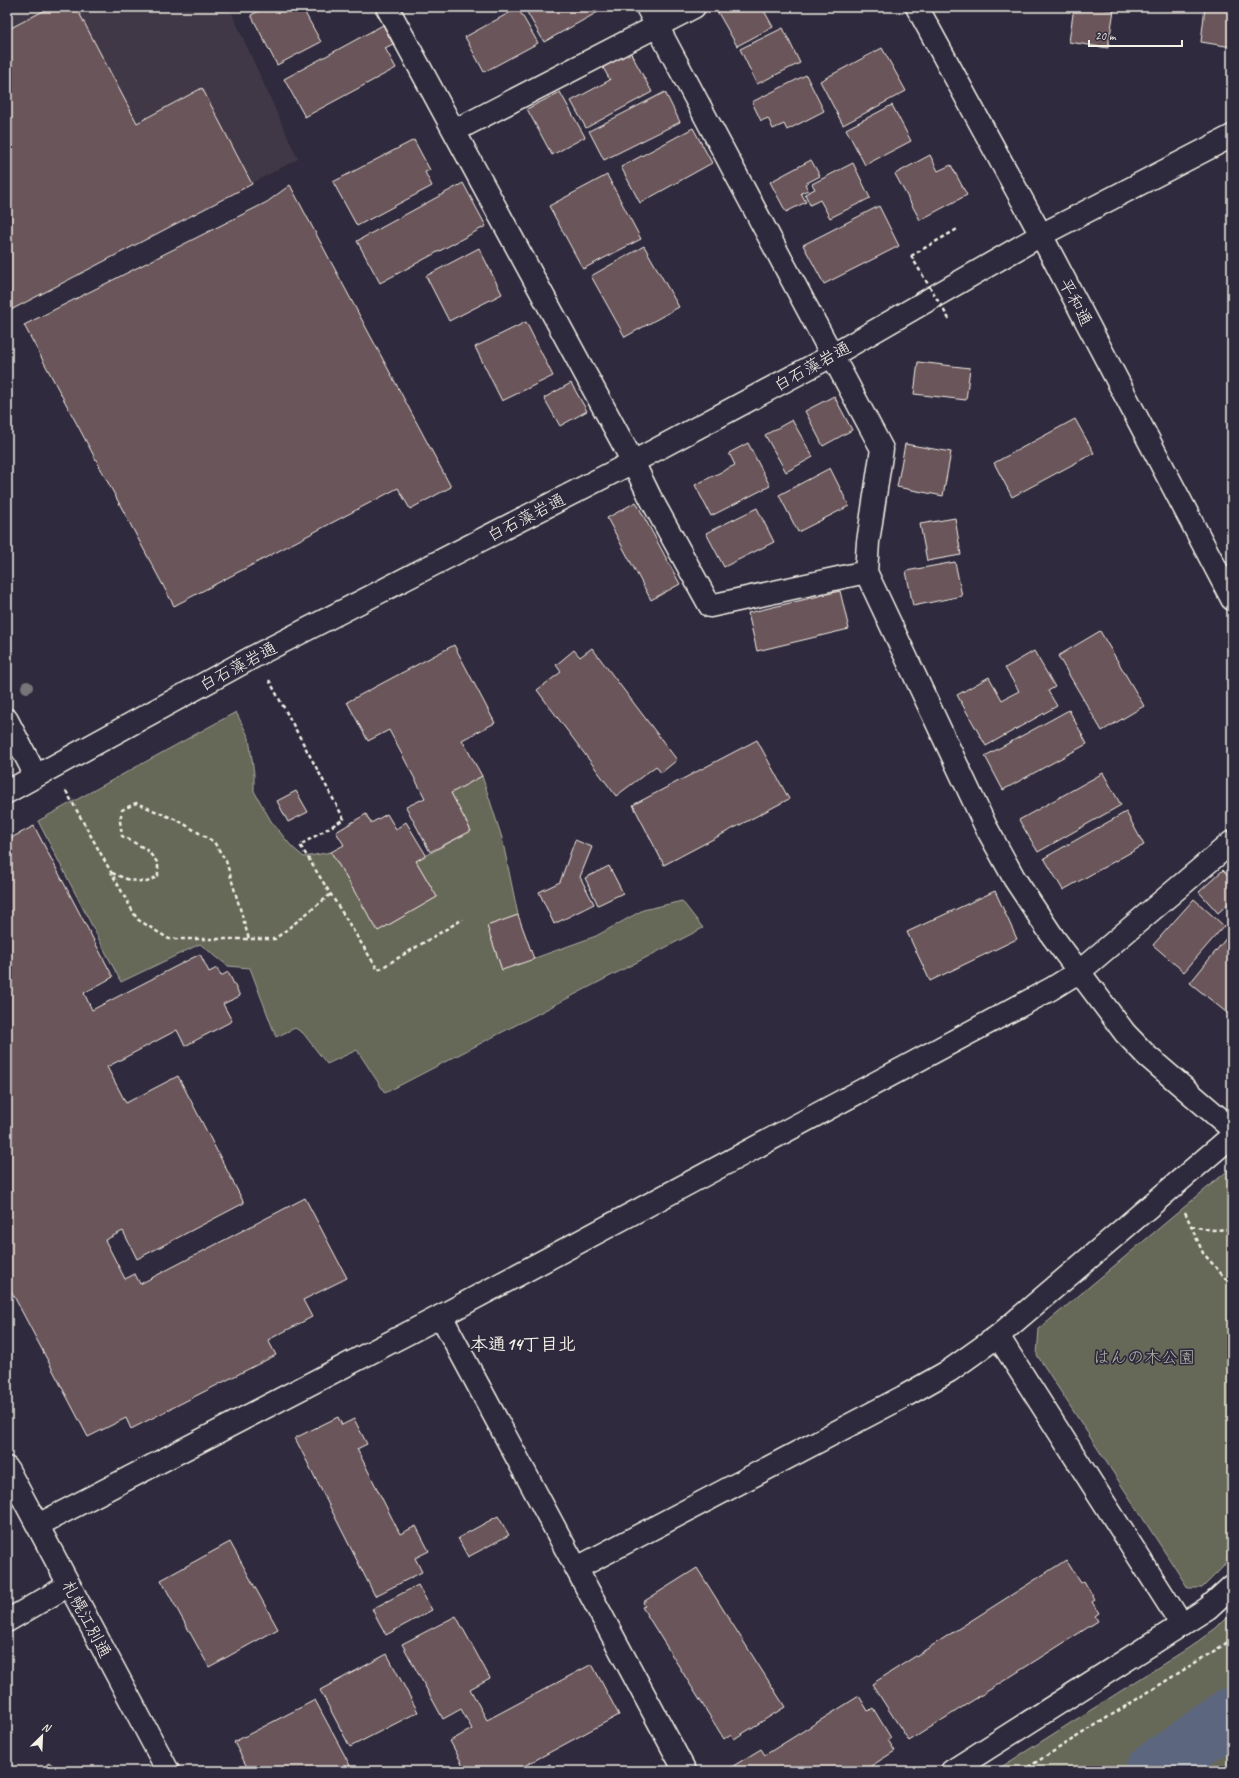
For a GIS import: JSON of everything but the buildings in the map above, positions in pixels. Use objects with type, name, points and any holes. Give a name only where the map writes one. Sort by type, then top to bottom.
[{"type":"main road","points":[[387,7],[710,606],[866,572]]},
{"type":"main road","points":[[454,130],[652,16],[694,7]]},
{"type":"main road","name":"平和通","points":[[917,7],[1041,235],[1232,599]]},
{"type":"main road","points":[[652,16],[882,449],[868,542],[866,572],[986,827],[1014,878],[1053,936],[1125,1032],[1147,1056],[1232,1129]]},
{"type":"main road","name":"白石藻岩通","points":[[7,792],[255,656],[633,462],[833,355],[1041,235],[1232,136]]},
{"type":"main road","points":[[7,720],[44,772]]},
{"type":"main road","points":[[38,1525],[441,1316],[1044,993],[1080,971],[1232,842]]},
{"type":"main road","points":[[577,1568],[903,1397],[949,1371],[998,1336],[1232,1136]]},
{"type":"main road","points":[[441,1316],[685,1771]]},
{"type":"main road","points":[[998,1336],[1182,1625]]},
{"type":"main road","name":"札幌江別通","points":[[7,1468],[168,1771]]},
{"type":"main road","points":[[7,1621],[70,1586]]},
{"type":"main road","points":[[952,1771],[1208,1608],[1232,1586]]},
{"type":"path","points":[[949,319],[911,256],[959,228]]},
{"type":"path","points":[[255,656],[344,819],[300,846],[378,970],[463,919]]},
{"type":"path","points":[[44,772],[111,873],[137,919],[169,939],[274,939],[331,894]]},
{"type":"path","points":[[111,873],[129,880],[147,882],[158,876],[158,862],[146,849],[122,836],[120,821],[122,810],[136,803],[179,822],[214,842],[226,861],[249,939]]},
{"type":"path","points":[[1176,1183],[1184,1209],[1203,1253],[1232,1286]]},
{"type":"path","points":[[1191,1226],[1213,1230],[1232,1229]]},
{"type":"path","points":[[1022,1771],[1225,1644],[1232,1638]]},
{"type":"shaded area","points":[[7,7],[229,7],[298,159],[7,312]]},
{"type":"green space","points":[[236,712],[249,738],[254,774],[254,791],[271,821],[292,847],[304,857],[331,852],[378,931],[437,897],[416,861],[471,831],[451,793],[482,776],[502,838],[518,915],[487,926],[502,970],[596,936],[643,910],[682,901],[703,928],[385,1093],[357,1050],[327,1064],[303,1033],[295,1028],[276,1037],[250,968],[228,966],[200,944],[121,982],[38,821]]},
{"type":"green space","name":"はんの木公園","points":[[1232,1167],[1232,1551],[1223,1567],[1202,1588],[1188,1588],[1037,1355],[1039,1329]]},
{"type":"green space","points":[[1232,1612],[1232,1771],[995,1771],[1190,1647],[1216,1628]]},
{"type":"waterway","points":[[1153,1771],[1232,1715]]},
{"type":"district","name":"本通14丁目北","points":[[523,1344]]}]
